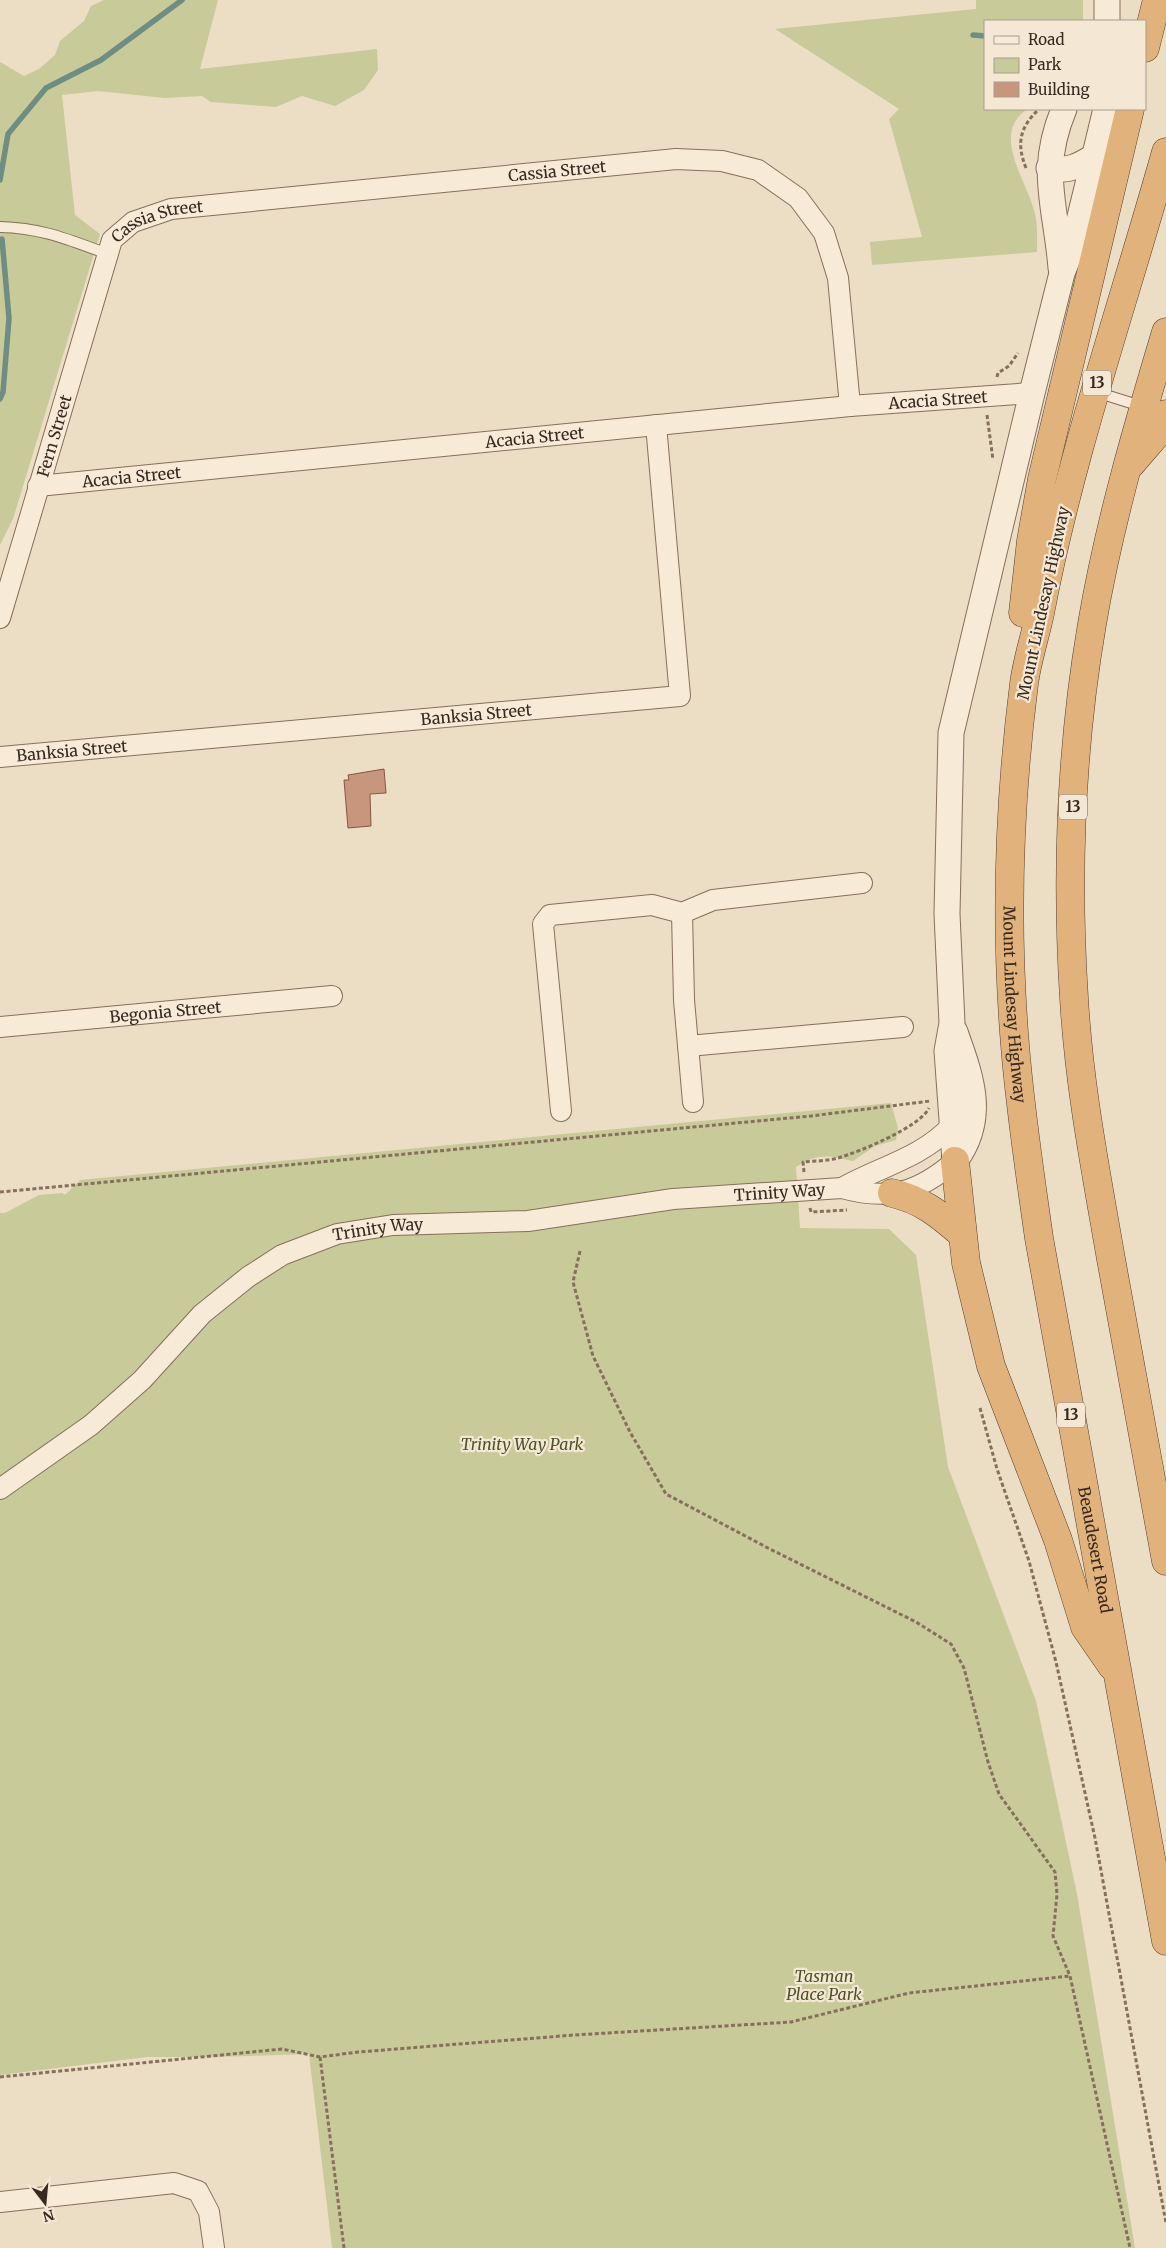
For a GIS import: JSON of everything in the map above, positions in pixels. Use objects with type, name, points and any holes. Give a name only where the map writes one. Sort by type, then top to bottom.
[{"type":"highway","points":[[1146,44],[1158,0]]},
{"type":"highway","points":[[1024,681],[1020,641],[1031,541],[1042,479],[1130,110]]},
{"type":"highway","name":"Mount Lindesay Highway","points":[[1027,1157],[1014,1043],[1010,954],[1010,875],[1014,794],[1024,681],[1060,520],[1095,392],[1166,152]]},
{"type":"highway","name":"13","points":[[1166,332],[1155,410],[1125,471],[1108,542],[1092,625],[1074,780],[1071,927],[1074,1000],[1082,1090],[1166,1561]]},
{"type":"highway","name":"Beaudesert Road","points":[[1027,1157],[1039,1238],[1166,1941]]},
{"type":"highway","points":[[955,1161],[962,1234],[970,1286],[991,1366],[1058,1540],[1085,1627],[1117,1673]]},
{"type":"highway","points":[[892,1193],[914,1198],[962,1234]]},
{"type":"street","points":[[1107,0],[1107,20]]},
{"type":"street","points":[[1039,171],[1064,110]]},
{"type":"street","points":[[955,1161],[947,1051],[952,1024],[947,914],[951,733],[1032,393],[1062,273],[1073,246],[1106,110]]},
{"type":"street","points":[[1039,171],[1067,170],[1095,156]]},
{"type":"street","name":"Cassia Street","points":[[108,254],[112,240],[132,222],[171,209],[676,159],[722,161],[758,170],[798,198],[824,233],[838,278],[850,406]]},
{"type":"street","points":[[1039,171],[1050,188],[1060,244],[1062,273]]},
{"type":"street","name":"Fern Street","points":[[0,618],[108,254]]},
{"type":"street","name":"Acacia Street","points":[[38,486],[850,406],[1032,393]]},
{"type":"street","name":"Banksia Street","points":[[0,757],[680,696],[656,425]]},
{"type":"street","points":[[561,1111],[544,924],[550,915],[652,905],[682,913],[713,900],[862,883]]},
{"type":"street","points":[[682,913],[688,1046],[693,1102]]},
{"type":"street","name":"Begonia Street","points":[[0,1027],[332,996]]},
{"type":"street","points":[[952,1024],[974,1096],[972,1127],[968,1140],[955,1161]]},
{"type":"street","points":[[688,1046],[902,1027]]},
{"type":"street","name":"Trinity Way","points":[[0,1489],[91,1425],[142,1380],[202,1314],[248,1277],[282,1254],[337,1234],[393,1225],[528,1222],[673,1199],[842,1188],[919,1151],[943,1135],[951,1126]]},
{"type":"street","name":"Trinity Way","points":[[842,1188],[866,1195],[892,1193],[929,1182],[955,1161]]},
{"type":"street","points":[[0,2202],[174,2183],[198,2191],[209,2212],[214,2248]]},
{"type":"lane","points":[[0,227],[44,231],[108,254]]},
{"type":"lane","points":[[1095,392],[1155,410]]},
{"type":"path","points":[[1038,110],[1028,119],[1020,138],[1022,158],[1039,171]]},
{"type":"path","points":[[993,462],[986,415],[998,373],[1009,366],[1019,351]]},
{"type":"path","points":[[0,1192],[811,1116],[933,1100],[925,1116],[897,1134],[837,1158],[803,1162],[810,1212],[848,1210]]},
{"type":"path","points":[[580,1251],[574,1282],[594,1356],[630,1432],[666,1494],[768,1548],[916,1622],[950,1644],[964,1668],[988,1762],[999,1794],[1055,1872],[1057,1894],[1053,1936],[1070,1976],[1130,2248]]},
{"type":"path","points":[[979,1404],[997,1469],[1029,1561],[1056,1662],[1095,1838],[1166,2223]]},
{"type":"path","points":[[0,2077],[282,2049],[320,2057],[358,2052],[574,2035],[791,2022],[909,1993],[1070,1976]]},
{"type":"path","points":[[320,2057],[344,2248]]},
{"type":"green space","points":[[104,0],[218,0],[200,69],[377,49],[378,70],[364,90],[335,106],[302,96],[276,107],[211,102],[202,96],[165,98],[98,91],[62,95],[75,215],[100,234],[13,519],[0,545],[0,62],[24,76],[39,69],[55,55],[60,41],[84,21],[91,6]]},
{"type":"green space","points":[[976,0],[1083,0],[1083,20],[984,20],[984,110],[1027,110],[1017,119],[1012,130],[1011,143],[1014,157],[1035,215],[1037,252],[872,265],[870,242],[922,237],[889,119],[899,109],[775,29],[976,9]]},
{"type":"green space","points":[[891,1103],[898,1128],[896,1140],[875,1146],[853,1161],[824,1156],[811,1159],[796,1167],[800,1228],[889,1229],[916,1255],[948,1467],[1036,1701],[1077,1894],[1135,2248],[332,2248],[309,2054],[147,2057],[0,2075],[0,1213],[5,1213],[39,1195],[62,1193],[65,1195],[80,1180]]},
{"type":"building","points":[[384,769],[386,793],[370,794],[371,826],[348,828],[344,780],[349,780],[348,775]]},
{"type":"waterway","points":[[0,180],[8,134],[46,88],[101,60],[182,0]]},
{"type":"waterway","points":[[973,35],[984,36]]},
{"type":"waterway","points":[[0,399],[3,392],[9,318],[2,239]]},
{"type":"park label","name":"Trinity Way Park","points":[[522,1444]]},
{"type":"park label","name":"Tasman Place Park","points":[[824,1985]]}]
